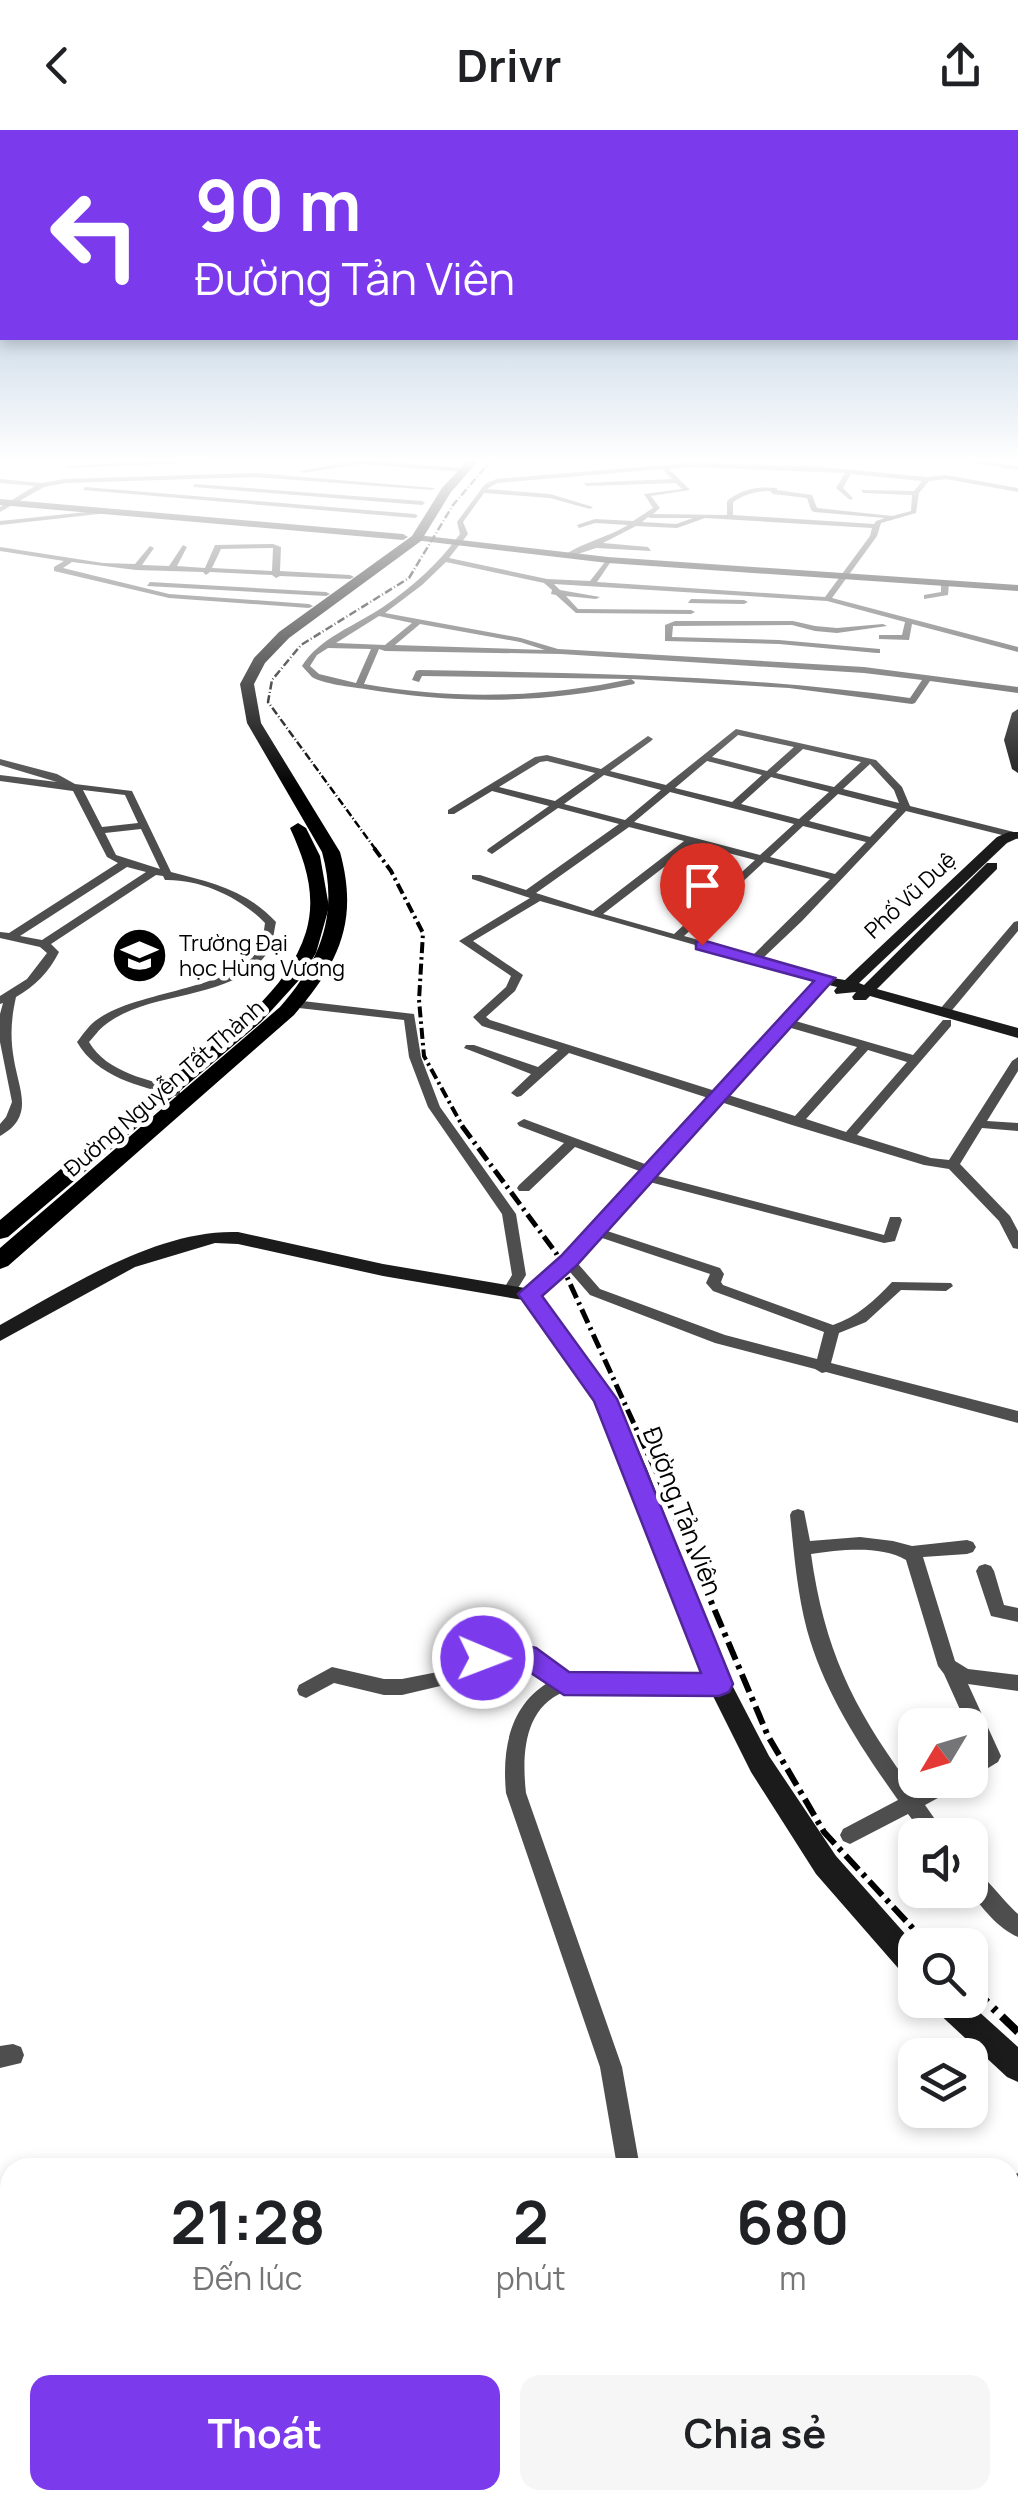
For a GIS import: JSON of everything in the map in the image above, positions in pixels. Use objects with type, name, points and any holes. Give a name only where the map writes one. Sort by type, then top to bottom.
[{"type":"main road","name":"Đường Nguyễn Tất Thành","points":[[0,1232],[254,1018],[288,984],[317,933],[331,852],[254,723],[247,684],[259,661],[284,635],[368,569]]},
{"type":"main road","name":"Đường Nguyễn Tất Thành","points":[[0,1261],[294,1004],[318,974],[337,936],[342,912],[329,875],[238,724],[231,686],[238,668],[260,642],[326,594],[356,578]]},
{"type":"street","points":[[57,569],[190,598],[308,606]]},
{"type":"street","points":[[153,569],[356,578]]},
{"type":"street","points":[[206,573],[208,569]]},
{"type":"street","points":[[276,569],[276,576]]},
{"type":"street","points":[[434,569],[416,588],[379,614],[314,653],[307,670],[316,676],[359,686],[424,697],[522,700],[585,692],[654,676]]},
{"type":"street","points":[[487,569],[589,585],[744,598],[827,599],[1018,650]]},
{"type":"street","points":[[580,596],[601,569]]},
{"type":"street","points":[[741,569],[1018,588]]},
{"type":"street","points":[[827,599],[849,569]]},
{"type":"street","points":[[547,581],[569,608],[579,612],[691,607],[744,598]]},
{"type":"street","points":[[927,597],[944,594],[945,583]]},
{"type":"street","points":[[124,584],[326,594]]},
{"type":"street","points":[[554,592],[596,597]]},
{"type":"street","points":[[744,598],[746,623]]},
{"type":"street","points":[[858,692],[877,651],[884,613]]},
{"type":"street","points":[[379,614],[521,640],[557,652]]},
{"type":"street","points":[[654,676],[656,657],[672,624],[797,623],[803,628],[883,632],[906,638],[909,619]]},
{"type":"street","points":[[359,686],[380,649],[418,622]]},
{"type":"street","points":[[668,639],[779,642],[877,651]]},
{"type":"street","points":[[326,645],[764,662],[866,670],[1018,690]]},
{"type":"street","points":[[420,650],[418,677],[654,676],[858,692],[912,701],[928,678]]},
{"type":"street","points":[[553,674],[557,652]]},
{"type":"street","points":[[759,684],[764,662]]},
{"type":"street","points":[[1018,713],[1010,735],[1018,769]]},
{"type":"street","points":[[905,806],[898,787],[868,761],[739,732],[664,788],[626,824],[466,942],[517,975],[512,989],[481,1020],[797,1122],[929,1162],[953,1165],[1005,1219],[1018,1245]]},
{"type":"street","points":[[492,852],[648,739]]},
{"type":"street","points":[[732,806],[802,746]]},
{"type":"street","points":[[451,812],[544,758],[872,840]]},
{"type":"street","points":[[705,758],[1017,833]]},
{"type":"street","points":[[676,938],[868,761]]},
{"type":"street","points":[[0,762],[54,776],[77,789],[112,857],[152,873],[244,898],[271,922],[271,938],[264,953],[242,970],[100,1021],[83,1042],[87,1053],[98,1062],[190,1096]]},
{"type":"street","points":[[0,778],[129,794],[169,878]]},
{"type":"street","points":[[492,788],[838,878]]},
{"type":"street","points":[[754,960],[905,806]]},
{"type":"street","points":[[98,831],[145,825]]},
{"type":"street","name":"Phố Vũ Duệ","points":[[853,991],[1014,842],[1017,833]]},
{"type":"street","points":[[595,915],[692,841]]},
{"type":"street","points":[[6,936],[124,864]]},
{"type":"street","points":[[44,944],[152,873]]},
{"type":"street","points":[[476,878],[946,1018],[980,1033],[1018,1035]]},
{"type":"street","points":[[54,910],[81,918]]},
{"type":"street","points":[[849,1136],[916,1060],[1015,930]]},
{"type":"street","points":[[0,1132],[12,1118],[18,1102],[2,1021],[5,998],[49,963],[53,952],[44,944],[6,936]]},
{"type":"street","points":[[0,1334],[128,1263],[214,1237],[238,1238],[400,1274],[520,1292],[568,1261],[822,982]]},
{"type":"street","points":[[294,1004],[410,1017],[415,1058],[434,1107],[509,1214],[520,1292]]},
{"type":"street","points":[[788,1023],[916,1060]]},
{"type":"street","points":[[797,1122],[866,1045]]},
{"type":"street","points":[[470,1048],[539,1072]]},
{"type":"street","points":[[517,1094],[566,1048]]},
{"type":"street","points":[[953,1165],[1018,1061]]},
{"type":"street","points":[[1003,1084],[1018,1089]]},
{"type":"street","points":[[524,1123],[645,1173],[884,1239],[890,1238],[895,1220]]},
{"type":"street","points":[[977,1124],[1018,1127]]},
{"type":"street","points":[[524,1188],[573,1141]]},
{"type":"street","points":[[595,1231],[715,1272],[718,1274],[713,1283],[718,1288],[832,1330],[882,1304],[897,1285],[946,1286]]},
{"type":"street","points":[[568,1261],[595,1292],[737,1345],[1018,1416]]},
{"type":"street","name":"Đường Tản Viên","points":[[520,1292],[605,1399],[719,1684],[760,1764],[826,1865],[898,1947]]},
{"type":"street","points":[[822,1368],[832,1330]]},
{"type":"street","points":[[798,1516],[806,1578],[828,1664],[859,1726],[922,1818]]},
{"type":"street","points":[[802,1550],[816,1544],[898,1546],[914,1556],[947,1666],[969,1708]]},
{"type":"street","points":[[914,1556],[918,1551],[967,1548]]},
{"type":"street","points":[[985,1570],[993,1606],[1003,1614],[1018,1615]]},
{"type":"street","points":[[306,1690],[332,1676],[384,1687],[449,1678],[502,1651],[526,1656],[564,1683]]},
{"type":"street","points":[[953,1672],[1018,1683]]},
{"type":"street","points":[[629,2158],[611,2067],[516,1792],[512,1762],[516,1734],[530,1706],[545,1692],[564,1683],[719,1684]]},
{"type":"street","points":[[850,1835],[920,1798]]},
{"type":"street","points":[[988,1899],[1018,1927]]},
{"type":"street","points":[[965,2018],[1018,2066]]},
{"type":"railway","points":[[376,850],[268,702],[272,680],[301,645],[409,578],[414,569]]},
{"type":"railway","points":[[374,848],[391,871],[423,933],[419,1000],[424,1056],[463,1128]]},
{"type":"railway","points":[[463,1128],[556,1253],[661,1483]]},
{"type":"railway","points":[[660,1481],[768,1736],[824,1832],[913,1928]]},
{"type":"railway","points":[[988,2003],[1018,2032]]},
{"type":"place","name":"Trường Đại học Hùng Vương","points":[[140,956]]},
{"type":"route","points":[[483,1658],[502,1651],[526,1656],[554,1672],[564,1683],[719,1684],[605,1399],[530,1294],[568,1261],[826,978],[702,945]]}]
